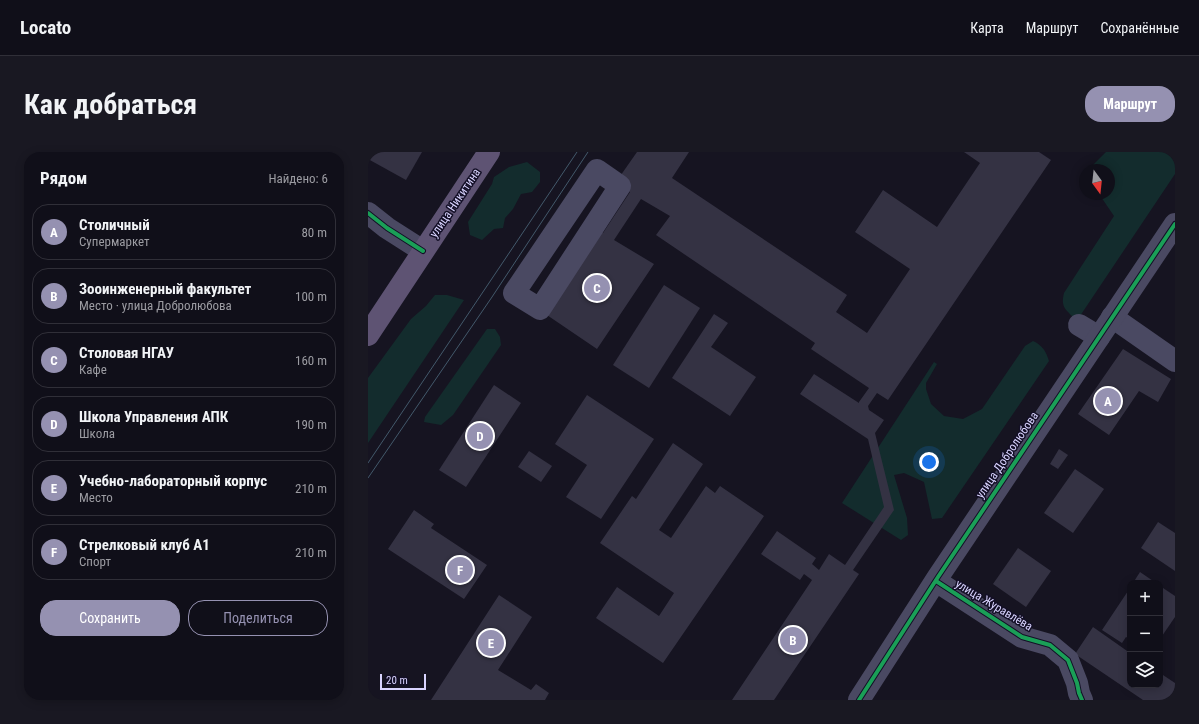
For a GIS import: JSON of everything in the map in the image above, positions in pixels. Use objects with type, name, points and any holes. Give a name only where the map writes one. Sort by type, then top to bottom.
[{"type":"main road","name":"улица Никитина","points":[[368,335],[489,152]]},
{"type":"street","points":[[597,170],[620,186],[592,227],[540,309],[514,293],[597,170]]},
{"type":"street","points":[[368,213],[387,228],[423,251]]},
{"type":"street","name":"улица Добролюбова","points":[[859,700],[936,581],[1175,224]]},
{"type":"street","points":[[1112,317],[1175,361]]},
{"type":"street","points":[[1079,325],[1099,337]]},
{"type":"street","name":"улица Журавлёва","points":[[936,581],[1022,637],[1050,645],[1068,660],[1082,700]]},
{"type":"green space","points":[[1106,152],[1175,152],[1175,174],[1080,316],[1073,317],[1063,304],[1064,293],[1114,216],[1103,200],[1115,200],[1115,164],[1094,164]]},
{"type":"green space","points":[[527,162],[540,172],[540,182],[532,192],[521,194],[513,209],[505,218],[503,228],[494,229],[482,240],[470,235],[468,222],[492,184],[494,177],[509,167]]},
{"type":"green space","points":[[435,295],[447,295],[464,300],[368,443],[368,378],[411,319],[426,306]]},
{"type":"green space","points":[[487,329],[495,329],[500,337],[501,345],[453,415],[441,425],[424,422],[425,417]]},
{"type":"green space","points":[[1033,341],[1039,344],[1043,349],[1049,361],[942,518],[932,519],[924,482],[904,473],[894,475],[907,518],[908,535],[901,540],[842,503],[934,362],[937,364],[926,383],[926,389],[931,404],[944,416],[963,419],[982,409],[1025,346]]},
{"type":"building","points":[[368,152],[422,152],[406,180],[368,159]]},
{"type":"building","points":[[637,152],[689,152],[672,178],[847,295],[836,312],[867,333],[910,269],[855,232],[883,190],[937,227],[980,163],[964,152],[1039,152],[1051,160],[888,400],[877,393],[868,406],[869,410],[884,420],[875,433],[894,510],[853,570],[859,574],[774,700],[732,700],[812,580],[804,574],[800,580],[761,554],[777,531],[816,558],[812,564],[819,570],[829,554],[845,565],[884,507],[868,439],[800,394],[814,374],[859,403],[869,388],[811,349],[815,343],[656,235],[670,216],[641,199],[614,240],[654,264],[597,349],[541,311],[595,227],[603,233],[630,192],[616,182]]},
{"type":"building","points":[[664,285],[700,308],[649,388],[613,365]]},
{"type":"building","points":[[714,314],[728,323],[711,347],[756,377],[730,416],[672,378]]},
{"type":"building","points":[[1123,349],[1171,379],[1158,402],[1139,391],[1109,435],[1078,414]]},
{"type":"building","points":[[494,385],[521,403],[466,487],[439,470]]},
{"type":"building","points":[[587,395],[654,439],[601,519],[566,497],[587,465],[555,444]]},
{"type":"building","points":[[673,443],[703,464],[659,530],[671,538],[706,486],[715,493],[720,486],[764,516],[663,663],[596,618],[617,587],[659,616],[674,593],[600,543],[632,496],[636,499]]},
{"type":"building","points":[[1059,449],[1068,455],[1058,469],[1050,464]]},
{"type":"building","points":[[529,451],[552,466],[541,482],[518,467]]},
{"type":"building","points":[[1075,469],[1104,489],[1073,533],[1044,513]]},
{"type":"building","points":[[414,510],[434,524],[431,528],[487,565],[464,599],[388,549]]},
{"type":"building","points":[[1158,522],[1175,533],[1175,571],[1141,548]]},
{"type":"building","points":[[1018,548],[1051,571],[1026,607],[993,584]]},
{"type":"building","points":[[1140,572],[1152,580],[1135,580]]},
{"type":"building","points":[[1163,588],[1175,596],[1175,617],[1163,635]]},
{"type":"building","points":[[1127,592],[1127,638],[1122,643],[1102,630]]},
{"type":"building","points":[[499,595],[532,617],[498,670],[531,690],[536,684],[549,693],[545,700],[431,700]]},
{"type":"building","points":[[1093,627],[1127,651],[1127,688],[1163,688],[1163,675],[1175,683],[1175,700],[1143,700],[1075,654]]},
{"type":"tram line","points":[[368,463],[577,152]]},
{"type":"tram line","points":[[368,478],[492,297],[588,152]]},
{"type":"cycle path","points":[[368,213],[387,228],[423,251]]},
{"type":"cycle path","points":[[859,700],[938,577],[1175,224]]},
{"type":"cycle path","points":[[936,581],[1022,637],[1050,645],[1068,660],[1082,700]]},
{"type":"place","name":"Столовая НГАУ","points":[[597,288]]},
{"type":"place","name":"Столичный","points":[[1108,401]]},
{"type":"place","name":"Школа Управления АПК","points":[[480,436]]},
{"type":"place","name":"Стрелковый клуб А1","points":[[460,570]]},
{"type":"place","name":"Зооинженерный факультет","points":[[793,640]]},
{"type":"place","name":"Учебно-лабораторный корпус","points":[[491,643]]}]
